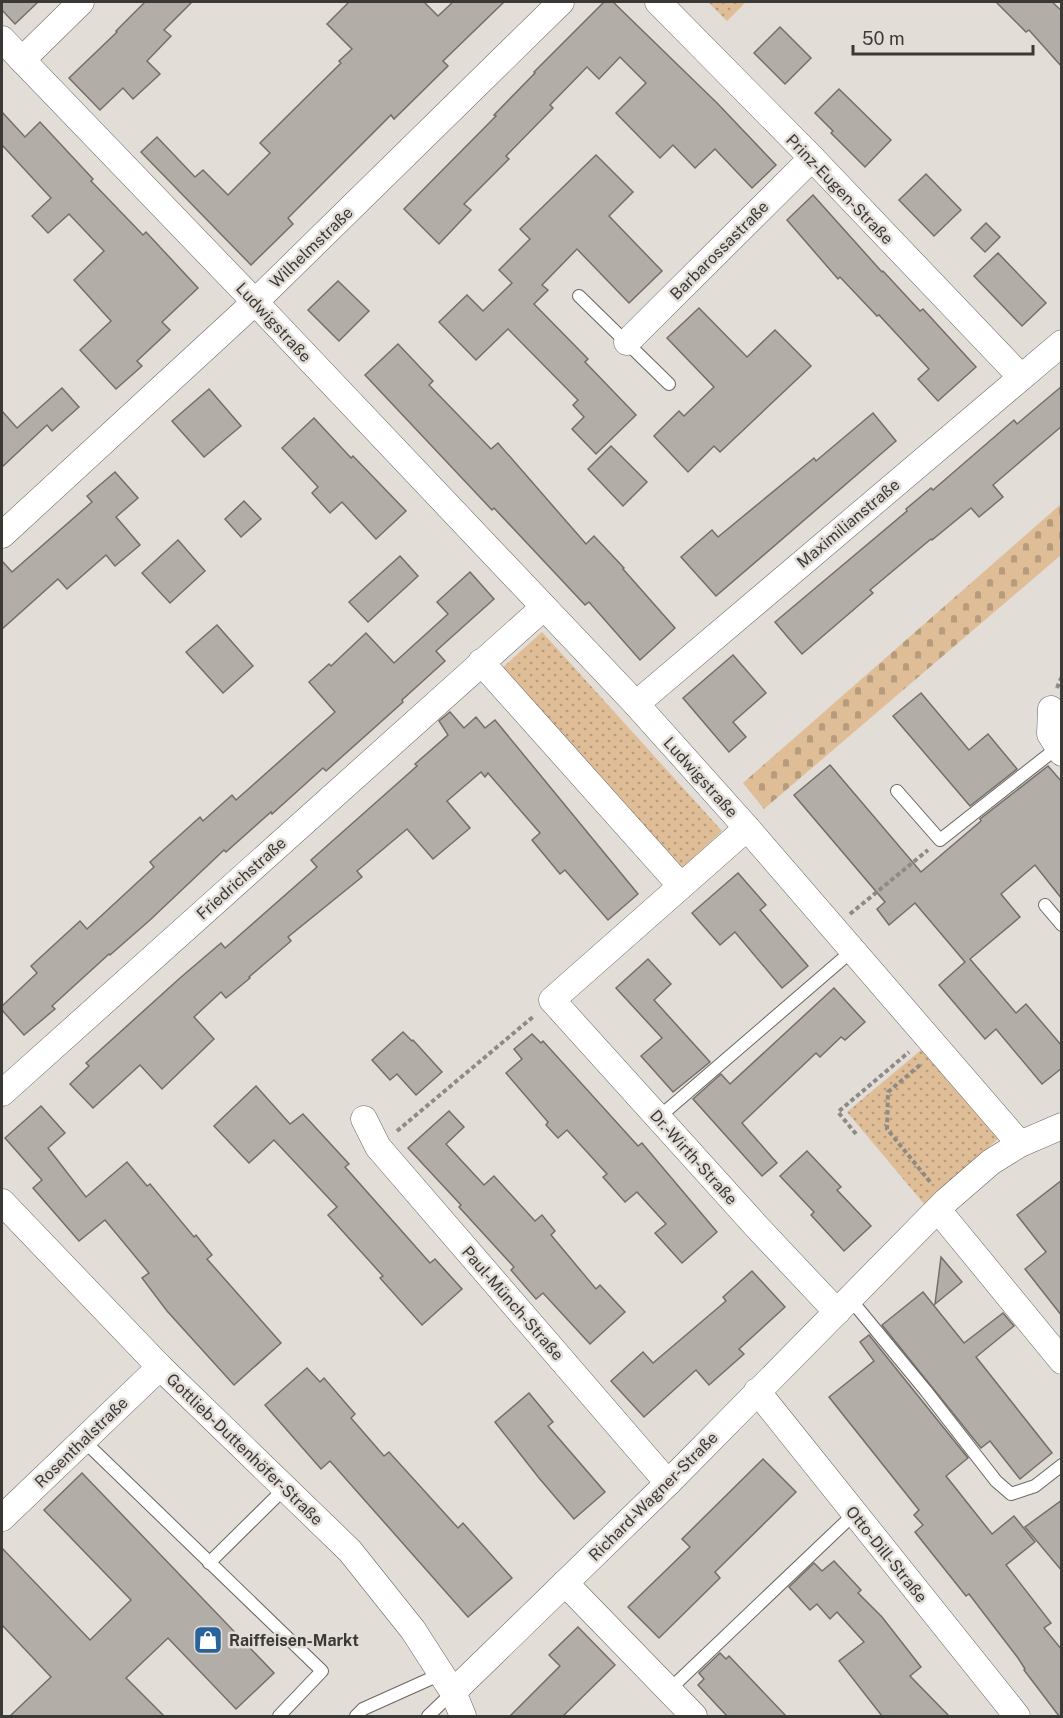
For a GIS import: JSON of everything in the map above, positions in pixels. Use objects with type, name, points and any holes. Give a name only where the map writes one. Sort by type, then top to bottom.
[{"type":"street","points":[[22,60],[81,2]]},
{"type":"street","name":"Wilhelmstraße","points":[[2,535],[255,302],[561,2]]},
{"type":"street","name":"Prinz-Eugen-Straße","points":[[658,2],[812,158],[1021,377]]},
{"type":"street","name":"Ludwigstraße","points":[[2,39],[636,704],[747,828],[1020,1144]]},
{"type":"street","name":"Barbarossastraße","points":[[627,342],[812,158]]},
{"type":"street","name":"Maximilianstraße","points":[[636,704],[1062,343]]},
{"type":"street","points":[[543,608],[482,662],[681,886]]},
{"type":"street","name":"Friedrichstraße","points":[[2,1093],[482,662]]},
{"type":"street","points":[[1051,709],[1050,734],[1059,751]]},
{"type":"street","points":[[552,1000],[747,828]]},
{"type":"street","name":"Dr.-Wirth-Straße","points":[[552,1000],[757,1227],[844,1306]]},
{"type":"street","name":"Paul-Münch-Straße","points":[[364,1119],[378,1147],[668,1483]]},
{"type":"street","name":"Richard-Wagner-Straße","points":[[447,1683],[565,1583],[668,1483],[942,1206],[991,1162],[1020,1144],[1062,1126]]},
{"type":"street","name":"Gottlieb-Duttenhöfer-Straße","points":[[2,1202],[160,1367],[350,1551],[413,1630],[447,1683],[463,1716]]},
{"type":"street","points":[[942,1206],[1061,1358]]},
{"type":"street","name":"Rosenthalstraße","points":[[2,1518],[160,1367]]},
{"type":"street","name":"Otto-Dill-Straße","points":[[757,1391],[1009,1714]]},
{"type":"street","points":[[565,1583],[694,1716]]},
{"type":"lane","points":[[579,296],[669,384]]},
{"type":"lane","points":[[897,791],[940,840],[1059,751]]},
{"type":"lane","points":[[1045,905],[1062,925]]},
{"type":"lane","points":[[658,1117],[853,950]]},
{"type":"lane","points":[[844,1306],[926,1391],[996,1481],[1011,1494],[1035,1486],[1062,1465]]},
{"type":"lane","points":[[83,1440],[322,1671],[279,1716]]},
{"type":"lane","points":[[209,1563],[285,1488]]},
{"type":"lane","points":[[669,1690],[854,1514]]},
{"type":"lane","points":[[356,1716],[363,1709],[447,1683]]},
{"type":"lane","points":[[428,1716],[447,1683]]},
{"type":"path","points":[[833,927],[940,840]]},
{"type":"path","points":[[378,1147],[552,1000]]},
{"type":"path","points":[[856,1134],[838,1112],[933,1043]]},
{"type":"path","points":[[933,1043],[888,1092],[886,1129],[942,1206]]},
{"type":"green space","points":[[708,2],[746,2],[727,21]]},
{"type":"green space","points":[[1061,504],[1061,555],[764,809],[743,783]]},
{"type":"green space","points":[[542,632],[722,831],[682,868],[501,669]]},
{"type":"green space","points":[[921,1050],[998,1139],[925,1205],[847,1112]]},
{"type":"building","points":[[2,2],[38,2],[15,24],[2,10]]},
{"type":"building","points":[[145,2],[192,2],[164,30],[171,36],[147,61],[160,74],[133,99],[123,88],[100,110],[69,78]]},
{"type":"building","points":[[349,2],[424,2],[438,16],[453,2],[504,2],[443,61],[448,66],[394,119],[391,115],[288,218],[293,224],[251,265],[141,152],[157,137],[195,177],[203,170],[228,195],[270,153],[260,143],[341,63],[339,61],[352,49],[327,24]]},
{"type":"building","points":[[604,2],[613,2],[717,103],[776,165],[752,188],[715,149],[695,168],[673,145],[660,158],[616,113],[646,83],[620,57],[599,79],[587,67],[550,105],[553,108],[506,156],[509,159],[464,204],[471,210],[439,244],[404,209]]},
{"type":"building","points":[[996,2],[1052,2],[1062,11],[1062,67],[1029,30],[1026,32]]},
{"type":"building","points":[[780,27],[811,58],[785,84],[754,53]]},
{"type":"building","points":[[839,89],[891,140],[865,167],[831,133],[833,131],[815,113]]},
{"type":"building","points":[[2,112],[25,137],[40,122],[93,179],[91,181],[143,235],[146,232],[198,288],[162,322],[170,330],[137,361],[142,366],[116,389],[80,350],[111,321],[74,280],[104,251],[69,214],[48,233],[32,216],[51,198],[2,145]]},
{"type":"building","points":[[596,155],[633,192],[609,216],[662,271],[629,303],[577,249],[542,285],[548,290],[534,304],[588,359],[585,362],[636,415],[596,454],[572,429],[584,417],[573,405],[578,400],[508,329],[476,360],[439,322],[467,295],[483,311],[512,283],[499,270],[530,239],[520,229]]},
{"type":"building","points":[[926,174],[961,210],[934,236],[899,200]]},
{"type":"building","points":[[813,195],[882,272],[920,311],[923,309],[976,367],[938,401],[918,379],[929,369],[879,315],[877,316],[840,277],[838,279],[787,220]]},
{"type":"building","points":[[986,223],[1000,237],[985,252],[971,238]]},
{"type":"building","points":[[998,253],[1046,303],[1022,326],[974,276]]},
{"type":"building","points":[[338,281],[369,311],[339,341],[308,310]]},
{"type":"building","points":[[699,308],[747,357],[775,330],[811,366],[720,452],[714,446],[688,472],[654,436],[679,411],[684,416],[714,387],[667,338]]},
{"type":"building","points":[[398,344],[433,381],[429,385],[491,449],[498,443],[586,544],[594,536],[675,628],[640,660],[589,602],[585,605],[365,375]]},
{"type":"building","points":[[1062,386],[1062,426],[993,485],[1003,497],[979,517],[971,508],[931,539],[870,590],[873,593],[802,654],[775,622],[907,511],[906,509],[931,488],[933,490],[1014,420],[1017,424]]},
{"type":"building","points":[[62,388],[79,407],[52,431],[47,425],[2,467],[2,411],[17,428]]},
{"type":"building","points":[[209,389],[241,426],[204,457],[172,421]]},
{"type":"building","points":[[873,413],[896,441],[716,596],[681,557],[712,530],[718,537],[814,458],[816,461]]},
{"type":"building","points":[[314,418],[351,458],[353,456],[406,511],[376,539],[342,502],[330,513],[312,493],[318,487],[282,448]]},
{"type":"building","points":[[611,446],[647,482],[623,506],[588,469]]},
{"type":"building","points":[[115,472],[138,498],[116,517],[140,545],[115,566],[106,555],[67,589],[58,579],[2,629],[2,561],[12,572],[92,502],[87,496]]},
{"type":"building","points":[[244,501],[261,519],[241,537],[225,519]]},
{"type":"building","points":[[178,540],[205,571],[170,603],[142,573]]},
{"type":"building","points":[[400,556],[418,576],[368,622],[349,602]]},
{"type":"building","points":[[470,572],[494,599],[436,651],[445,661],[326,771],[323,768],[272,814],[271,812],[226,852],[224,850],[150,920],[52,1006],[55,1009],[24,1035],[2,1010],[2,1006],[37,973],[31,966],[80,921],[87,929],[154,867],[150,862],[200,817],[203,821],[232,795],[236,800],[335,712],[309,682],[329,664],[331,666],[366,633],[394,663],[448,614],[437,602]]},
{"type":"building","points":[[217,625],[253,666],[223,693],[186,652]]},
{"type":"building","points":[[733,655],[766,693],[733,722],[746,737],[729,752],[683,698]]},
{"type":"building","points":[[921,693],[969,750],[988,734],[1017,769],[970,806],[893,716]]},
{"type":"building","points":[[450,712],[464,728],[476,717],[485,728],[495,720],[638,894],[608,920],[565,870],[560,874],[532,840],[540,833],[488,773],[485,777],[481,772],[447,801],[470,828],[433,859],[407,829],[357,871],[362,877],[288,937],[291,941],[250,978],[226,998],[221,992],[194,1017],[214,1039],[162,1089],[140,1065],[93,1108],[70,1084],[89,1066],[86,1063],[221,943],[225,948],[317,867],[311,860],[417,766],[415,764],[448,735],[439,721]]},
{"type":"building","points":[[830,765],[921,872],[981,821],[980,819],[1048,766],[1062,782],[1062,899],[1035,865],[1001,894],[1020,917],[970,959],[1016,1013],[1026,1004],[1062,1046],[1062,1068],[1042,1084],[996,1029],[985,1039],[939,985],[965,962],[915,903],[889,925],[877,909],[885,902],[794,795]]},
{"type":"building","points":[[738,873],[766,905],[760,910],[808,966],[782,988],[735,932],[720,945],[692,913]]},
{"type":"building","points":[[648,959],[671,984],[654,1000],[710,1062],[673,1092],[641,1056],[662,1038],[616,988]]},
{"type":"building","points":[[834,988],[865,1022],[845,1040],[841,1037],[820,1057],[816,1053],[742,1123],[777,1163],[762,1176],[693,1099],[721,1074],[730,1084]]},
{"type":"building","points":[[403,1032],[442,1072],[416,1095],[397,1074],[390,1080],[372,1060]]},
{"type":"building","points":[[532,1034],[541,1043],[543,1041],[638,1146],[642,1143],[717,1232],[682,1263],[655,1233],[666,1224],[637,1192],[625,1202],[603,1177],[607,1174],[567,1130],[558,1138],[546,1125],[548,1122],[506,1073],[522,1059],[514,1049]]},
{"type":"building","points":[[256,1086],[290,1124],[303,1114],[349,1164],[345,1167],[430,1263],[435,1259],[462,1289],[422,1325],[380,1278],[383,1276],[328,1215],[337,1207],[274,1140],[249,1163],[214,1126]]},
{"type":"building","points":[[41,1106],[65,1133],[48,1148],[86,1197],[127,1162],[147,1186],[150,1184],[194,1237],[196,1235],[212,1255],[207,1259],[281,1343],[234,1385],[167,1311],[142,1278],[149,1273],[105,1220],[79,1241],[33,1188],[42,1180],[5,1138]]},
{"type":"building","points":[[449,1111],[464,1127],[446,1144],[484,1185],[494,1176],[535,1221],[542,1215],[555,1231],[551,1235],[596,1289],[600,1285],[625,1312],[590,1344],[543,1293],[536,1299],[511,1270],[514,1267],[408,1148]]},
{"type":"building","points":[[807,1151],[841,1187],[837,1190],[871,1226],[844,1251],[811,1215],[814,1212],[780,1176]]},
{"type":"building","points":[[1062,1180],[1062,1316],[1025,1269],[1046,1252],[1017,1215]]},
{"type":"building","points":[[941,1257],[962,1282],[935,1304]]},
{"type":"building","points":[[752,1271],[785,1307],[739,1349],[744,1354],[709,1385],[696,1370],[644,1417],[611,1381],[643,1352],[653,1363],[726,1301],[723,1297]]},
{"type":"building","points":[[923,1292],[964,1343],[1003,1313],[1014,1326],[976,1357],[1052,1453],[1020,1479],[990,1441],[981,1448],[882,1325]]},
{"type":"building","points":[[869,1335],[968,1458],[946,1476],[992,1534],[1014,1516],[1035,1542],[1006,1565],[1051,1623],[1044,1628],[1062,1650],[1062,1716],[1059,1716],[969,1594],[966,1596],[915,1532],[923,1525],[914,1515],[919,1510],[829,1397],[874,1361],[860,1342]]},
{"type":"building","points":[[307,1368],[320,1382],[324,1378],[355,1414],[351,1418],[384,1456],[389,1452],[458,1528],[463,1523],[512,1578],[468,1617],[330,1461],[321,1469],[265,1405]]},
{"type":"building","points":[[529,1393],[553,1422],[548,1426],[605,1492],[574,1519],[495,1422]]},
{"type":"building","points":[[763,1459],[796,1492],[715,1572],[720,1578],[659,1638],[628,1607],[690,1547],[682,1539]]},
{"type":"building","points":[[82,1473],[274,1673],[236,1709],[168,1638],[126,1678],[164,1716],[10,1716],[51,1677],[2,1625],[2,1548],[90,1640],[131,1600],[44,1510]]},
{"type":"building","points":[[1062,1500],[1062,1571],[1025,1527]]},
{"type":"building","points":[[834,1561],[861,1590],[858,1593],[882,1617],[921,1667],[910,1676],[949,1716],[882,1716],[839,1661],[864,1642],[837,1612],[830,1619],[817,1604],[810,1610],[789,1587],[814,1563],[822,1571]]},
{"type":"building","points":[[578,1627],[615,1665],[563,1716],[510,1716],[560,1666],[549,1655]]},
{"type":"building","points":[[720,1653],[726,1659],[729,1656],[786,1716],[727,1716],[698,1685],[704,1679],[699,1673]]},
{"type":"place","name":"Raiffeisen-Markt","points":[[208,1640]]}]
